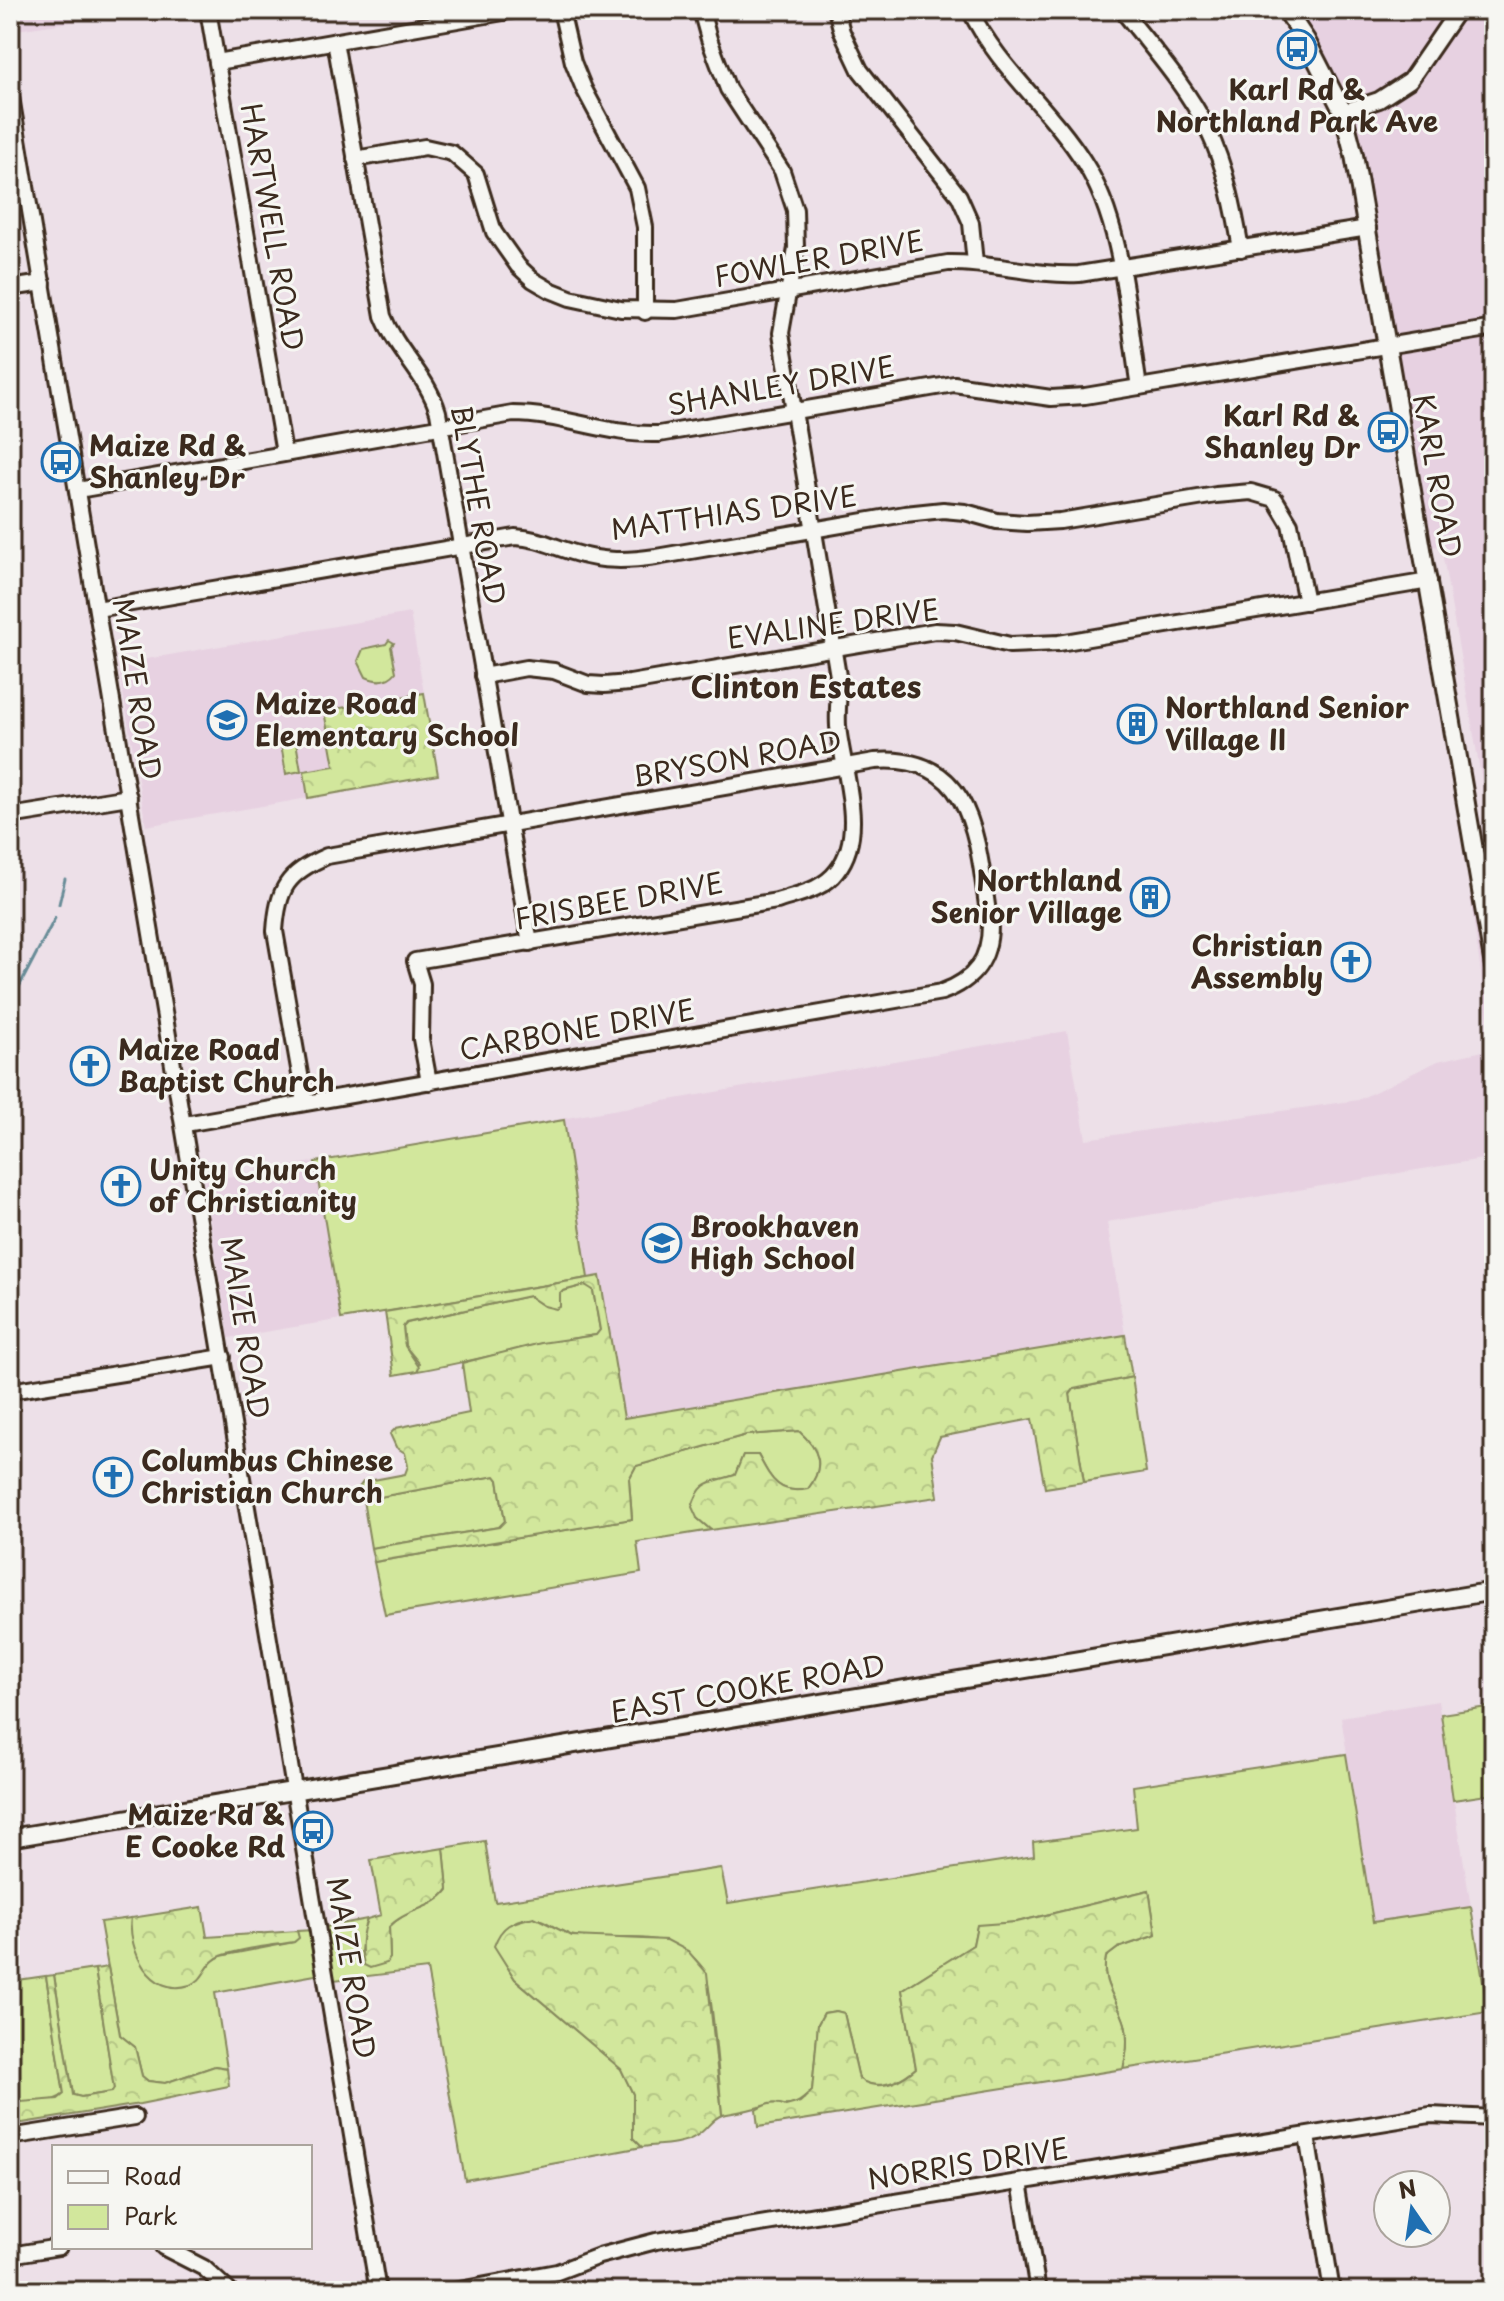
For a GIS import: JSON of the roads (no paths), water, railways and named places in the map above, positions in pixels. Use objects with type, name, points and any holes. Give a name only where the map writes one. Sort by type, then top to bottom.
[{"type":"main road","name":"KARL ROAD","points":[[1286,10],[1318,61],[1343,112],[1368,228],[1494,966]]},
{"type":"main road","name":"EAST COOKE ROAD","points":[[10,1838],[1494,1591]]},
{"type":"street","name":"HARTWELL ROAD","points":[[208,10],[284,453]]},
{"type":"street","points":[[217,62],[515,10]]},
{"type":"street","points":[[561,10],[573,62],[584,89],[627,168],[642,207],[646,243],[645,312]]},
{"type":"street","name":"FRISBEE DRIVE","points":[[429,1082],[421,1039],[422,984],[415,961],[777,901],[814,890],[837,872],[851,846],[851,800],[838,725],[839,682],[781,333],[786,291],[794,268],[795,210],[789,188],[775,159],[728,89],[701,10]]},
{"type":"street","points":[[836,10],[842,32],[860,70],[959,196],[971,223],[975,263]]},
{"type":"street","points":[[970,10],[985,36],[1068,139],[1088,169],[1107,208],[1139,387]]},
{"type":"street","points":[[1122,10],[1179,82],[1208,130],[1233,202],[1241,249]]},
{"type":"street","points":[[1343,112],[1379,100],[1410,80],[1458,10]]},
{"type":"street","name":"BLYTHE ROAD","points":[[335,41],[383,316],[401,352],[424,379],[432,394],[440,426],[530,943]]},
{"type":"street","name":"MAIZE ROAD","points":[[10,91],[16,164],[43,283],[378,2291]]},
{"type":"street","name":"FOWLER DRIVE","points":[[355,159],[425,147],[452,153],[476,174],[494,232],[511,258],[533,280],[570,298],[645,312],[677,310],[931,265],[975,263],[1044,274],[1079,274],[1368,228]]},
{"type":"street","points":[[10,288],[43,283]]},
{"type":"street","name":"SHANLEY DRIVE","points":[[78,490],[503,415],[529,414],[623,434],[659,434],[954,384],[1051,398],[1085,396],[1494,328]]},
{"type":"street","name":"MATTHIAS DRIVE","points":[[97,609],[515,537],[535,538],[571,552],[617,561],[905,514],[943,510],[965,512],[997,521],[1060,521],[1251,492],[1275,499],[1290,524],[1306,602]]},
{"type":"street","name":"EVALINE DRIVE","points":[[483,676],[540,668],[588,684],[604,685],[935,631],[955,632],[1010,645],[1059,643],[1429,581]]},
{"type":"street","name":"BRYSON ROAD","points":[[305,1103],[275,931],[277,905],[288,880],[306,865],[327,856],[898,759],[919,764],[939,774],[955,788],[974,828],[990,925],[986,956],[974,975]]},
{"type":"street","points":[[10,816],[129,797]]},
{"type":"street","name":"CARBONE DRIVE","points":[[185,1124],[942,992],[959,986],[974,975]]},
{"type":"street","points":[[10,1391],[223,1357]]},
{"type":"street","name":"NORRIS DRIVE","points":[[454,2291],[557,2272],[599,2256],[656,2241],[1430,2115],[1494,2118]]},
{"type":"street","points":[[10,2137],[135,2117]]},
{"type":"street","points":[[1307,2136],[1332,2291]]},
{"type":"street","points":[[1020,2182],[1038,2291]]},
{"type":"street","points":[[10,2255],[52,2248]]},
{"type":"street","points":[[167,2249],[204,2268],[229,2291]]},
{"type":"waterway","points":[[59,904],[65,879]]},
{"type":"waterway","points":[[10,1004],[55,918]]},
{"type":"place","name":"Karl Rd & Northland Park Ave","points":[[1297,49]]},
{"type":"place","name":"Karl Rd & Shanley Dr","points":[[1388,432]]},
{"type":"place","name":"Maize Rd & Shanley Dr","points":[[61,462]]},
{"type":"place","name":"Maize Road Elementary School","points":[[227,720]]},
{"type":"place","name":"Northland Senior Village II","points":[[1137,724]]},
{"type":"place","name":"Northland Senior Village","points":[[1150,897]]},
{"type":"place","name":"Christian Assembly","points":[[1351,962]]},
{"type":"place","name":"Maize Road Baptist Church","points":[[90,1066]]},
{"type":"place","name":"Unity Church of Christianity","points":[[121,1186]]},
{"type":"place","name":"Brookhaven High School","points":[[662,1243]]},
{"type":"place","name":"Columbus Chinese Christian Church","points":[[113,1477]]},
{"type":"place","name":"Maize Rd & E Cooke Rd","points":[[313,1831]]},
{"type":"district","name":"Clinton Estates","points":[[806,688]]}]
